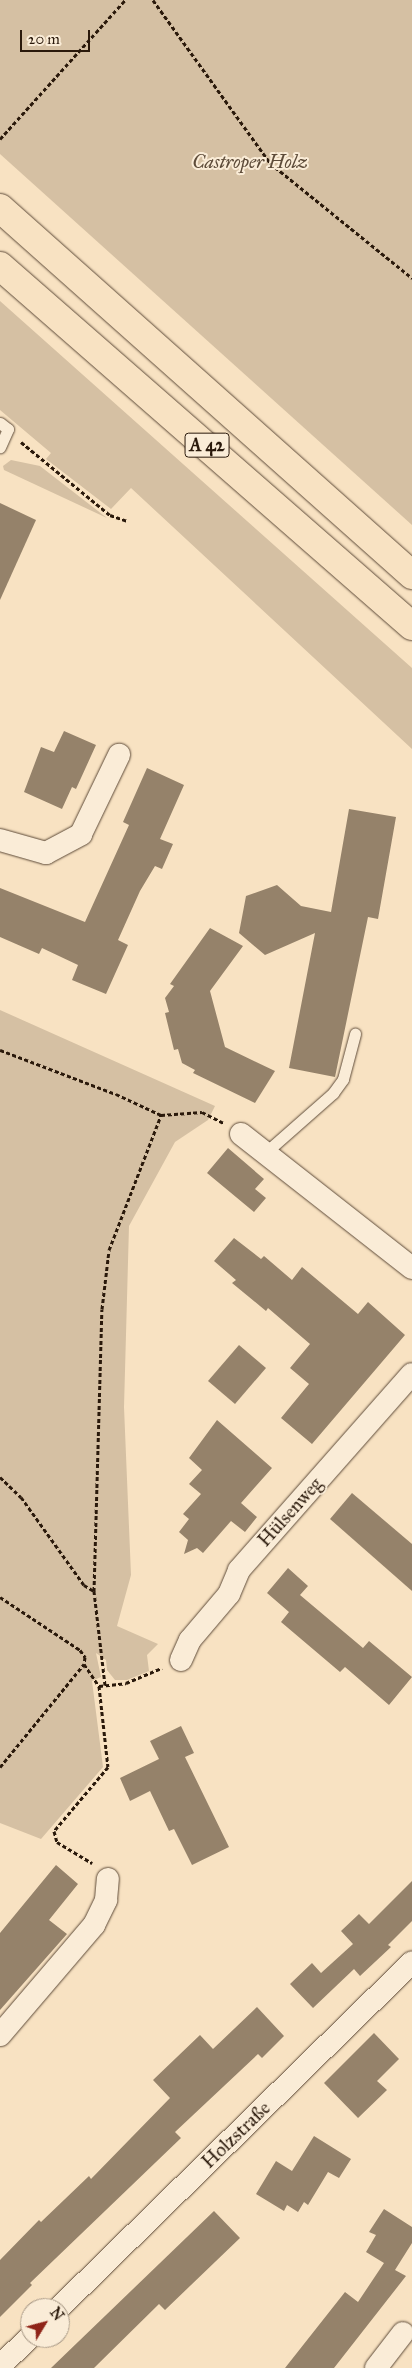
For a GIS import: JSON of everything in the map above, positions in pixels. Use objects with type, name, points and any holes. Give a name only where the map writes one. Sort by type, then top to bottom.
[{"type":"highway","name":"A 42","points":[[0,208],[412,575]]},
{"type":"highway","name":"A 42","points":[[0,266],[412,626]]},
{"type":"street","points":[[0,840],[46,853],[81,834],[119,755]]},
{"type":"street","points":[[241,1134],[412,1268]]},
{"type":"street","name":"Hülsenweg","points":[[181,1660],[190,1640],[229,1594],[239,1570],[412,1374]]},
{"type":"street","points":[[0,2034],[94,1925],[106,1900],[108,1879]]},
{"type":"street","name":"Holzstraße","points":[[69,2298],[412,1962]]},
{"type":"street","points":[[376,2368],[402,2333]]},
{"type":"street","points":[[0,2366],[20,2347]]},
{"type":"lane","points":[[0,447],[4,426]]},
{"type":"lane","points":[[265,1153],[332,1093],[343,1079],[355,1034]]},
{"type":"path","points":[[0,139],[125,0]]},
{"type":"path","points":[[152,0],[270,163],[412,278]]},
{"type":"path","points":[[4,426],[45,464],[110,515],[127,522]]},
{"type":"path","points":[[0,1050],[90,1083],[161,1116],[202,1112],[241,1134]]},
{"type":"path","points":[[105,1685],[94,1592],[102,1309],[109,1250],[161,1116]]},
{"type":"path","points":[[0,1477],[21,1497],[84,1584],[94,1592]]},
{"type":"path","points":[[0,1597],[80,1650],[85,1657],[84,1664],[0,1767]]},
{"type":"path","points":[[98,1686],[126,1683],[181,1660]]},
{"type":"path","points":[[84,1664],[98,1686],[108,1767],[59,1824],[53,1838],[84,1856],[108,1879]]},
{"type":"green space","name":"Castroper Holz","points":[[0,0],[412,0],[412,525],[0,154]]},
{"type":"green space","points":[[0,301],[412,668],[412,749],[131,488],[111,509],[46,459],[51,453],[0,410]]},
{"type":"green space","points":[[11,460],[40,466],[107,518],[4,470],[3,466]]},
{"type":"green space","points":[[0,1010],[215,1106],[208,1120],[175,1142],[129,1226],[124,1407],[131,1575],[117,1626],[158,1644],[147,1655],[149,1671],[127,1680],[115,1680],[107,1670],[106,1660],[96,1653],[101,1677],[92,1681],[103,1767],[41,1839],[0,1823]]},
{"type":"building","points":[[0,503],[36,520],[0,600]]},
{"type":"building","points":[[64,731],[96,745],[76,789],[72,787],[62,809],[24,792],[41,747],[54,752]]},
{"type":"building","points":[[147,768],[184,785],[160,839],[173,844],[162,869],[155,866],[140,891],[118,940],[128,945],[106,994],[72,980],[78,965],[42,948],[39,954],[0,937],[0,888],[85,922],[129,825],[123,822]]},
{"type":"building","points":[[349,809],[396,817],[378,919],[368,917],[335,1077],[289,1068],[315,933],[265,955],[239,933],[246,896],[277,885],[301,906],[331,912]]},
{"type":"building","points":[[210,928],[243,946],[210,991],[225,1047],[275,1071],[255,1103],[193,1073],[195,1070],[182,1063],[178,1049],[174,1050],[165,1013],[169,1012],[165,998],[174,986],[170,984]]},
{"type":"building","points":[[228,1148],[264,1179],[255,1189],[266,1198],[254,1212],[207,1173]]},
{"type":"building","points":[[234,1238],[261,1259],[264,1256],[292,1280],[302,1267],[358,1314],[368,1302],[405,1335],[312,1444],[281,1418],[309,1384],[290,1368],[310,1344],[268,1308],[266,1311],[232,1283],[236,1280],[214,1261]]},
{"type":"building","points":[[239,1345],[266,1368],[235,1404],[208,1381]]},
{"type":"building","points":[[217,1420],[272,1468],[241,1503],[257,1517],[245,1532],[231,1521],[203,1553],[197,1548],[184,1554],[188,1540],[179,1532],[189,1519],[183,1514],[201,1494],[189,1484],[202,1470],[189,1458]]},
{"type":"building","points":[[352,1493],[412,1544],[412,1591],[330,1519]]},
{"type":"building","points":[[288,1568],[308,1586],[300,1595],[363,1648],[369,1641],[412,1677],[389,1705],[345,1667],[340,1672],[281,1622],[289,1612],[267,1593]]},
{"type":"building","points":[[181,1726],[194,1753],[185,1757],[229,1847],[192,1865],[174,1829],[169,1831],[150,1791],[130,1801],[120,1778],[159,1759],[150,1741]]},
{"type":"building","points":[[56,1865],[78,1884],[49,1920],[67,1934],[0,2010],[0,1933]]},
{"type":"building","points":[[412,1881],[412,1921],[388,1945],[391,1947],[360,1976],[354,1969],[313,2008],[290,1984],[312,1963],[321,1973],[353,1944],[341,1931],[359,1914],[369,1924]]},
{"type":"building","points":[[257,2007],[284,2036],[262,2058],[258,2054],[175,2132],[181,2138],[30,2283],[32,2285],[0,2317],[0,2260],[39,2220],[41,2222],[89,2176],[91,2179],[170,2098],[153,2080],[200,2035],[213,2049]]},
{"type":"building","points":[[374,2033],[399,2059],[377,2081],[387,2090],[358,2118],[324,2083]]},
{"type":"building","points":[[314,2136],[351,2159],[339,2178],[328,2172],[308,2205],[304,2202],[298,2212],[287,2205],[284,2211],[256,2194],[276,2161],[292,2171]]},
{"type":"building","points":[[384,2209],[412,2227],[412,2243],[395,2270],[406,2276],[334,2368],[285,2368],[345,2292],[358,2302],[384,2263],[366,2252],[376,2235],[369,2232]]},
{"type":"building","points":[[214,2211],[240,2238],[165,2310],[159,2304],[94,2368],[51,2368]]}]
